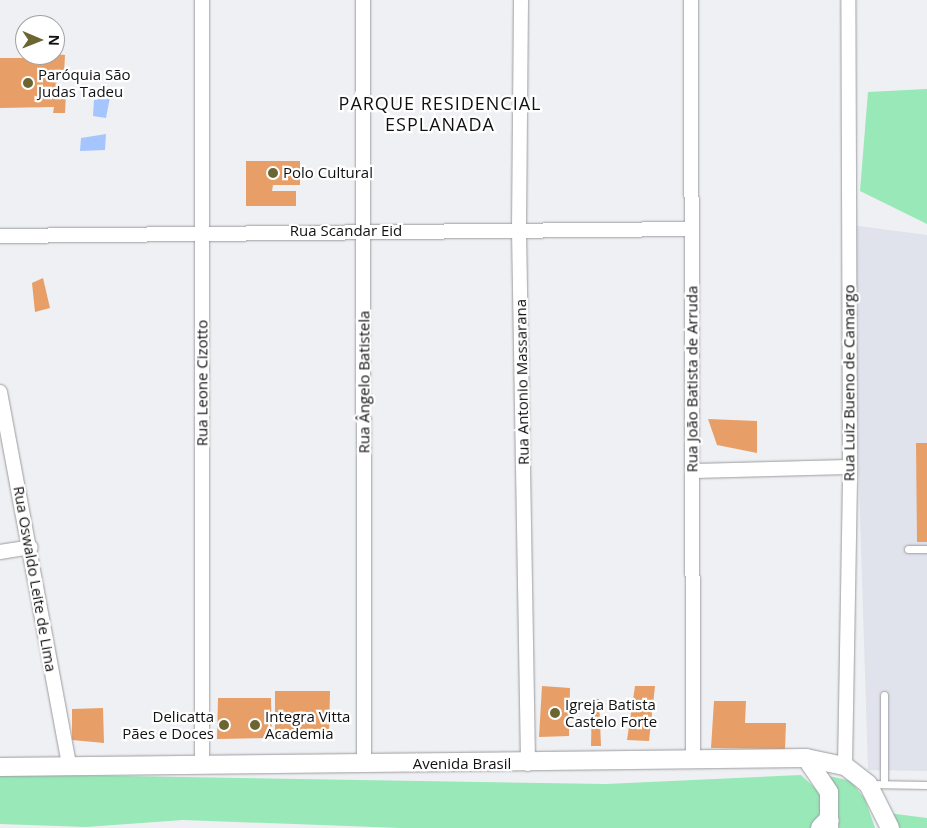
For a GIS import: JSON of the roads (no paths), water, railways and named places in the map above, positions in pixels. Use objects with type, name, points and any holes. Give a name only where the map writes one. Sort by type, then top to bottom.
[{"type":"street","name":"Rua Leone Cizotto","points":[[202,0],[202,766]]},
{"type":"street","name":"Rua Ângelo Batistela","points":[[363,0],[364,765]]},
{"type":"street","name":"Rua Antonio Massarana","points":[[521,0],[519,230],[528,764]]},
{"type":"street","name":"Rua João Batista de Arruda","points":[[691,0],[693,757]]},
{"type":"street","name":"Rua Luiz Bueno de Camargo","points":[[845,766],[850,467],[848,0]]},
{"type":"street","name":"Rua Scandar Eid","points":[[0,236],[202,232],[692,229]]},
{"type":"street","name":"Rua Oswaldo Leite de Lima","points":[[0,392],[31,547],[68,766]]},
{"type":"street","points":[[693,470],[850,467]]},
{"type":"street","points":[[0,552],[31,547]]},
{"type":"street","name":"Avenida Brasil","points":[[0,767],[528,764],[693,757],[806,758],[845,766],[876,784],[890,828]]},
{"type":"street","points":[[806,758],[829,792],[827,825]]},
{"type":"lane","points":[[908,549],[927,549]]},
{"type":"lane","points":[[884,695],[876,784],[927,784]]},
{"type":"water","points":[[110,97],[106,118],[93,116],[94,100]]},
{"type":"water","points":[[106,134],[105,150],[80,151],[81,138]]},
{"type":"place","name":"Paróquia São Judas Tadeu","points":[[28,83]]},
{"type":"place","name":"Polo Cultural","points":[[273,173]]},
{"type":"place","name":"Igreja Batista Castelo Forte","points":[[555,713]]},
{"type":"place","name":"Delicatta Pães e Doces","points":[[224,725]]},
{"type":"place","name":"Integra Vitta Academia","points":[[255,725]]},
{"type":"district","name":"PARQUE RESIDENCIAL ESPLANADA","points":[[440,114]]}]
